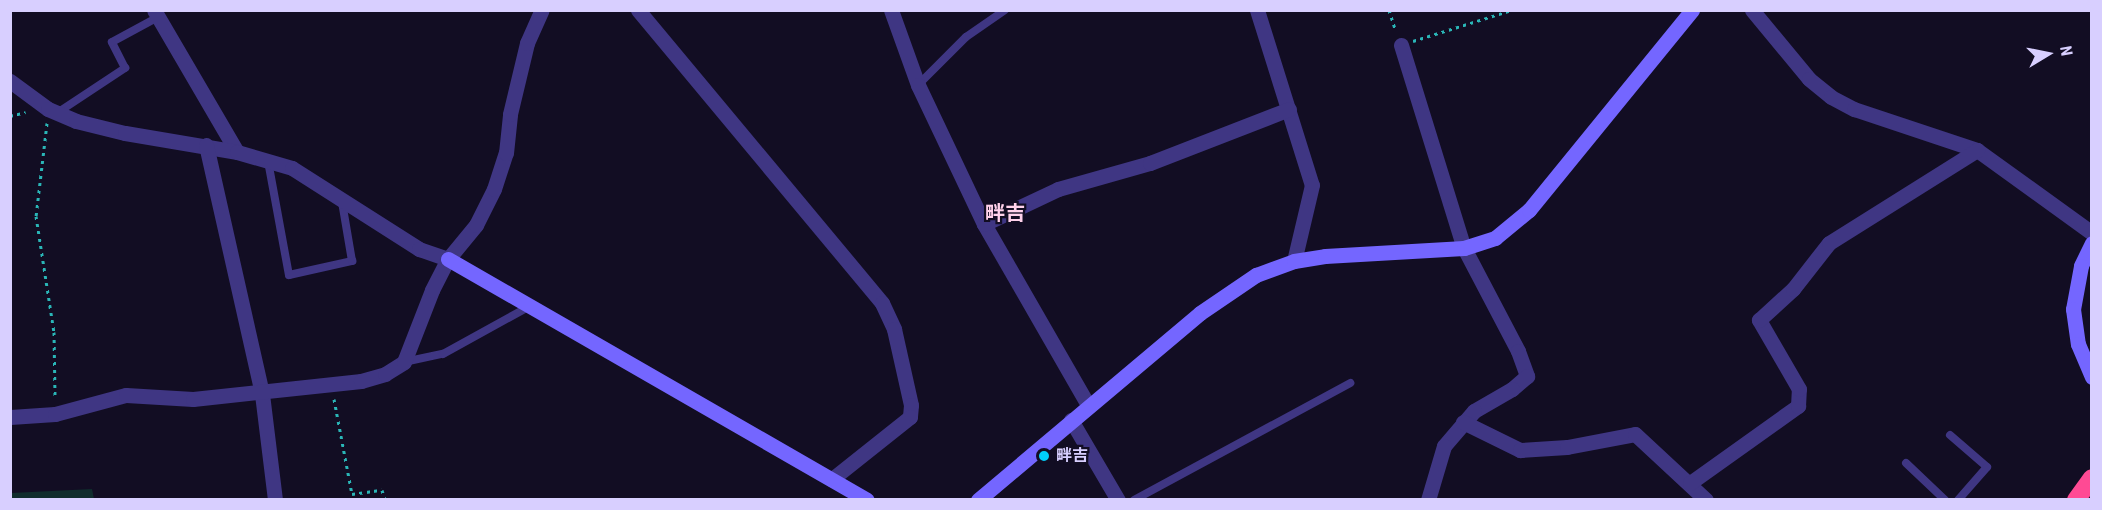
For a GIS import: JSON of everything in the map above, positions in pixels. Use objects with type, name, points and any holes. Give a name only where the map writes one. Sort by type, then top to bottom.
[{"type":"highway","points":[[2076,500],[2091,478]]},
{"type":"street","points":[[10,417],[55,414],[126,395],[193,399],[262,394],[331,385],[385,374],[404,362],[448,260],[476,225],[494,189],[506,153],[510,114],[526,44],[542,10]]},
{"type":"street","points":[[638,10],[882,303],[894,329],[911,405],[910,417],[832,479]]},
{"type":"street","points":[[891,10],[918,85],[984,224],[1088,405]]},
{"type":"street","points":[[1257,10],[1312,185],[1294,261]]},
{"type":"street","points":[[978,500],[1088,405],[1230,291],[1272,267],[1294,261],[1464,248],[1495,238],[1529,210],[1692,10]]},
{"type":"street","points":[[1752,10],[1809,79],[1831,97],[1891,123],[1977,150],[2091,233]]},
{"type":"street","points":[[156,14],[237,152]]},
{"type":"street","points":[[1401,45],[1464,248],[1527,376],[1463,422],[1443,446],[1428,500]]},
{"type":"street","points":[[10,81],[52,111],[125,134],[206,145],[292,168],[419,249],[448,260],[867,500]]},
{"type":"street","points":[[984,224],[1058,189],[1150,163],[1289,109]]},
{"type":"street","points":[[206,145],[262,394],[275,500]]},
{"type":"street","points":[[1690,483],[1798,406],[1799,389],[1759,320],[1793,289],[1829,243],[1977,150]]},
{"type":"street","points":[[2091,243],[2081,266],[2073,309],[2078,344],[2091,377]]},
{"type":"street","points":[[1071,420],[1118,500]]},
{"type":"street","points":[[1463,422],[1520,450],[1567,447],[1635,434],[1660,461],[1690,483],[1706,500]]},
{"type":"lane","points":[[918,85],[966,37],[1005,10]]},
{"type":"lane","points":[[52,111],[125,68],[112,42],[156,14]]},
{"type":"lane","points":[[267,160],[289,275],[352,261],[342,202]]},
{"type":"lane","points":[[404,362],[443,354],[530,306]]},
{"type":"lane","points":[[1134,500],[1350,383]]},
{"type":"lane","points":[[1950,435],[1987,467],[1958,500]]},
{"type":"lane","points":[[1906,463],[1945,500]]},
{"type":"path","points":[[1389,10],[1401,45],[1512,10]]},
{"type":"path","points":[[52,111],[36,216],[54,332],[55,414]]},
{"type":"path","points":[[331,385],[352,494],[382,490],[385,500]]},
{"type":"green space","points":[[92,489],[94,499],[11,499],[11,493]]},
{"type":"place","name":"畔吉","points":[[1044,456]]},
{"type":"district","name":"畔吉","points":[[1005,213]]}]
